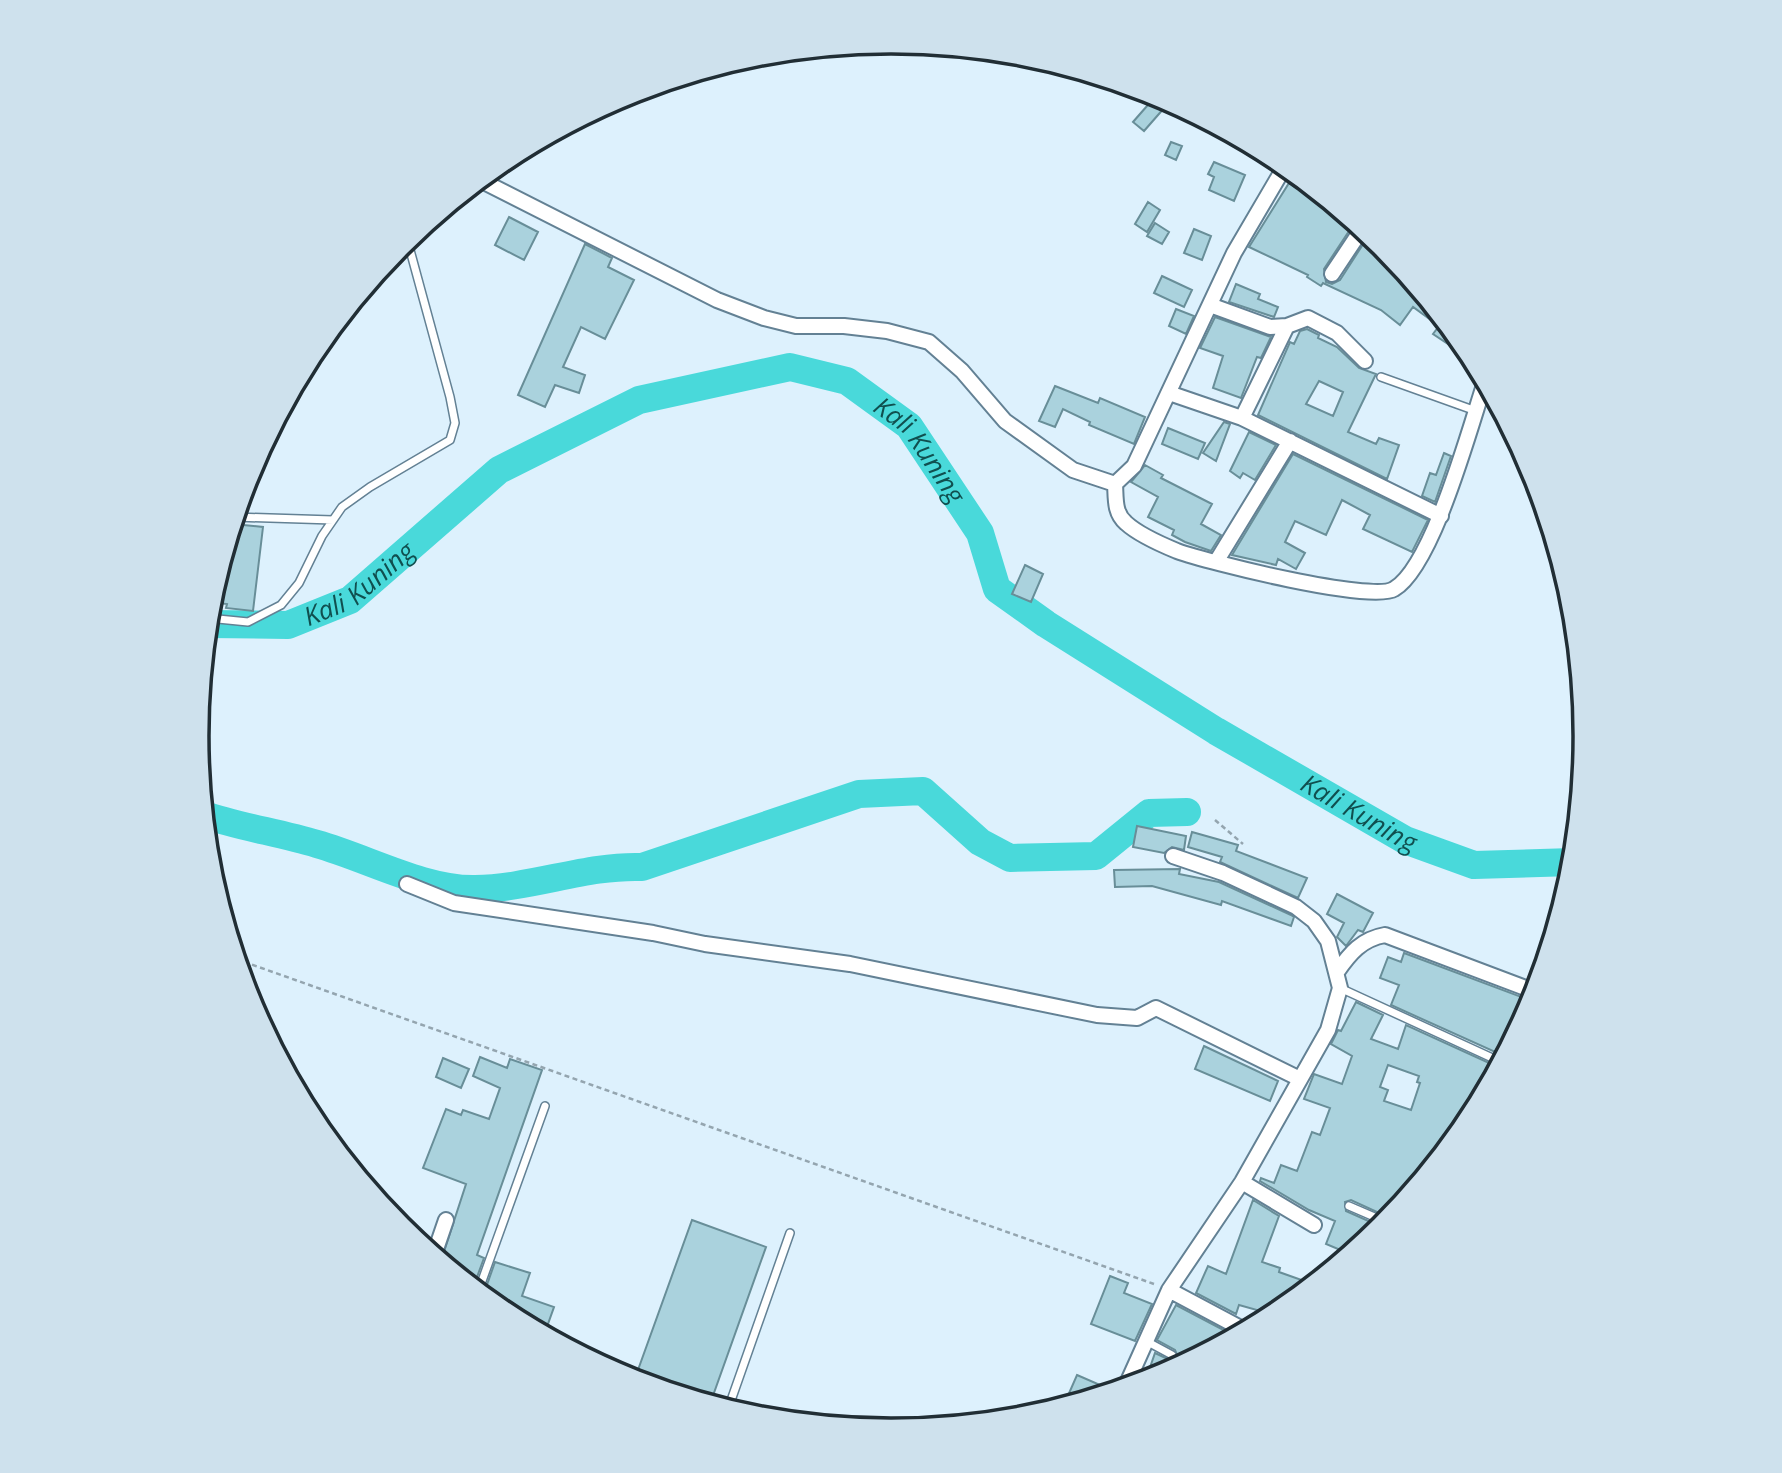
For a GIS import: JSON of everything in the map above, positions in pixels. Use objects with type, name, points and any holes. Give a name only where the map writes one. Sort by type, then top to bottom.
[{"type":"street","points":[[1115,484],[1134,466],[1234,253],[1279,176]]},
{"type":"street","points":[[490,185],[717,300],[764,318],[796,326],[844,326],[887,331],[929,342],[962,371],[1006,421],[1073,470],[1115,484]]},
{"type":"street","points":[[1332,274],[1356,238]]},
{"type":"street","points":[[1210,304],[1270,327],[1287,326],[1308,318],[1337,333],[1365,361]]},
{"type":"street","points":[[1242,418],[1287,326]]},
{"type":"street","points":[[1169,393],[1242,418],[1441,516]]},
{"type":"street","points":[[1115,484],[1117,514],[1126,523],[1176,550],[1216,562],[1374,593],[1393,591],[1404,581],[1441,516],[1481,394]]},
{"type":"street","points":[[1216,562],[1290,441]]},
{"type":"street","points":[[1131,1375],[1169,1290],[1242,1182],[1328,1030],[1340,988],[1328,941],[1314,921],[1296,907],[1223,873],[1173,856]]},
{"type":"street","points":[[407,884],[454,903],[653,933],[705,944],[850,964],[1097,1015],[1137,1018],[1156,1008],[1300,1079]]},
{"type":"street","points":[[1337,972],[1368,938],[1385,935],[1525,988]]},
{"type":"street","points":[[1242,1182],[1314,1225]]},
{"type":"street","points":[[437,1245],[446,1220]]},
{"type":"street","points":[[1169,1290],[1235,1325]]},
{"type":"lane","points":[[219,619],[248,622],[281,605],[299,583],[342,507],[370,487],[450,440],[455,423],[411,253]]},
{"type":"lane","points":[[1381,377],[1476,411]]},
{"type":"lane","points":[[245,517],[333,520]]},
{"type":"lane","points":[[1340,988],[1492,1058]]},
{"type":"lane","points":[[482,1282],[545,1106]]},
{"type":"lane","points":[[1349,1206],[1375,1217]]},
{"type":"lane","points":[[731,1400],[790,1233]]},
{"type":"lane","points":[[1146,1341],[1172,1355]]},
{"type":"path","points":[[1214,820],[1242,844]]},
{"type":"path","points":[[248,964],[1169,1290]]},
{"type":"building","points":[[1148,105],[1162,111],[1144,131],[1133,122]]},
{"type":"building","points":[[1171,142],[1182,146],[1176,160],[1165,155]]},
{"type":"building","points":[[1214,162],[1245,175],[1234,201],[1209,190],[1214,177],[1208,174]]},
{"type":"building","points":[[1289,183],[1349,231],[1324,269],[1326,282],[1332,284],[1340,280],[1363,245],[1432,321],[1413,307],[1400,325],[1381,310],[1323,283],[1321,286],[1307,277],[1308,275],[1249,247]]},
{"type":"building","points":[[1148,202],[1160,210],[1147,232],[1135,224]]},
{"type":"building","points":[[509,217],[538,232],[524,260],[495,245]]},
{"type":"building","points":[[1155,223],[1169,232],[1162,244],[1147,236]]},
{"type":"building","points":[[1194,229],[1211,236],[1202,260],[1184,253]]},
{"type":"building","points":[[585,244],[612,258],[608,267],[634,280],[605,339],[581,327],[563,367],[585,375],[579,393],[555,385],[545,407],[518,395]]},
{"type":"building","points":[[1162,276],[1192,290],[1184,307],[1154,293]]},
{"type":"building","points":[[1236,284],[1260,294],[1258,299],[1278,307],[1274,317],[1229,302]]},
{"type":"building","points":[[1176,309],[1194,316],[1186,334],[1169,326]]},
{"type":"building","points":[[1215,317],[1271,337],[1261,358],[1257,357],[1241,398],[1213,388],[1223,356],[1200,348]]},
{"type":"building","points":[[1437,328],[1449,345],[1433,334]]},
{"type":"building","points":[[1307,329],[1319,335],[1318,338],[1337,347],[1359,368],[1376,374],[1348,432],[1376,444],[1379,438],[1399,445],[1387,479],[1258,415],[1290,342],[1294,344],[1300,331]],"holes":[[[1319,381],[1343,392],[1333,416],[1306,404]]]},
{"type":"building","points":[[1055,386],[1098,403],[1100,398],[1145,417],[1134,444],[1089,425],[1090,422],[1063,409],[1055,427],[1039,421]]},
{"type":"building","points":[[1224,422],[1230,424],[1216,461],[1203,453]]},
{"type":"building","points":[[1168,428],[1205,443],[1198,459],[1162,444]]},
{"type":"building","points":[[1249,432],[1276,445],[1255,480],[1243,473],[1240,478],[1230,471]]},
{"type":"building","points":[[1444,453],[1451,456],[1435,502],[1422,496],[1430,473],[1436,475]]},
{"type":"building","points":[[1293,454],[1428,520],[1412,552],[1363,529],[1370,515],[1342,500],[1326,535],[1295,521],[1285,542],[1305,553],[1296,569],[1278,559],[1276,565],[1232,555]]},
{"type":"building","points":[[1145,465],[1163,475],[1161,478],[1212,504],[1201,524],[1221,535],[1211,551],[1172,535],[1174,530],[1148,517],[1158,497],[1131,482]]},
{"type":"building","points":[[243,525],[263,527],[253,611],[226,608],[227,604],[222,603]]},
{"type":"building","points":[[1025,565],[1043,574],[1031,602],[1012,594]]},
{"type":"building","points":[[1137,826],[1186,836],[1184,850],[1172,847],[1164,853],[1133,847]]},
{"type":"building","points":[[1192,832],[1238,845],[1236,851],[1307,878],[1298,898],[1220,862],[1222,857],[1188,847]]},
{"type":"building","points":[[1180,869],[1179,874],[1219,882],[1291,915],[1294,917],[1291,926],[1222,901],[1221,905],[1152,886],[1115,887],[1114,870]]},
{"type":"building","points":[[1337,894],[1373,913],[1363,932],[1358,930],[1346,946],[1337,937],[1344,923],[1327,914]]},
{"type":"building","points":[[1404,953],[1521,997],[1496,1052],[1391,1005],[1399,985],[1380,978],[1388,957],[1401,962]]},
{"type":"building","points":[[1356,1002],[1383,1015],[1371,1039],[1398,1049],[1406,1025],[1490,1063],[1458,1116],[1432,1152],[1379,1213],[1351,1200],[1345,1202],[1346,1211],[1370,1222],[1340,1250],[1326,1244],[1335,1221],[1309,1210],[1260,1181],[1261,1178],[1274,1183],[1281,1165],[1297,1171],[1312,1132],[1320,1135],[1330,1108],[1304,1099],[1314,1074],[1342,1084],[1352,1056],[1331,1044],[1338,1030],[1341,1031]],"holes":[[[1388,1065],[1419,1076],[1417,1082],[1420,1083],[1411,1110],[1384,1101],[1388,1090],[1380,1087]]]},
{"type":"building","points":[[1204,1046],[1278,1081],[1270,1101],[1195,1069]]},
{"type":"building","points":[[480,1057],[507,1068],[510,1059],[542,1070],[477,1255],[484,1258],[477,1278],[444,1252],[466,1184],[423,1168],[446,1109],[461,1115],[463,1110],[489,1119],[500,1088],[473,1076]]},
{"type":"building","points":[[443,1058],[469,1069],[461,1088],[436,1077]]},
{"type":"building","points":[[1253,1200],[1279,1216],[1262,1262],[1280,1268],[1279,1272],[1303,1280],[1259,1311],[1239,1305],[1236,1314],[1196,1293],[1208,1266],[1226,1274]]},
{"type":"building","points":[[692,1220],[766,1247],[713,1396],[638,1370]]},
{"type":"building","points":[[495,1262],[530,1273],[522,1296],[554,1307],[547,1325],[512,1304],[487,1286]]},
{"type":"building","points":[[1110,1276],[1128,1283],[1124,1293],[1152,1304],[1135,1341],[1091,1324]]},
{"type":"building","points":[[1176,1305],[1225,1331],[1177,1355],[1175,1350],[1157,1340]]},
{"type":"building","points":[[1155,1353],[1169,1359],[1150,1368]]},
{"type":"building","points":[[1077,1375],[1102,1386],[1068,1396]]},
{"type":"waterway","name":"Kali Kuning","points":[[219,624],[288,625],[350,600],[499,470],[639,400],[790,367],[847,381],[909,426],[980,533],[997,589],[1046,624],[1216,731],[1405,840],[1474,865],[1561,862]]},
{"type":"waterway","points":[[214,818],[317,844],[416,879],[456,888],[475,889],[518,885],[600,869],[642,867],[859,794],[923,791],[980,842],[1010,858],[1096,856],[1149,813],[1187,812]]}]
